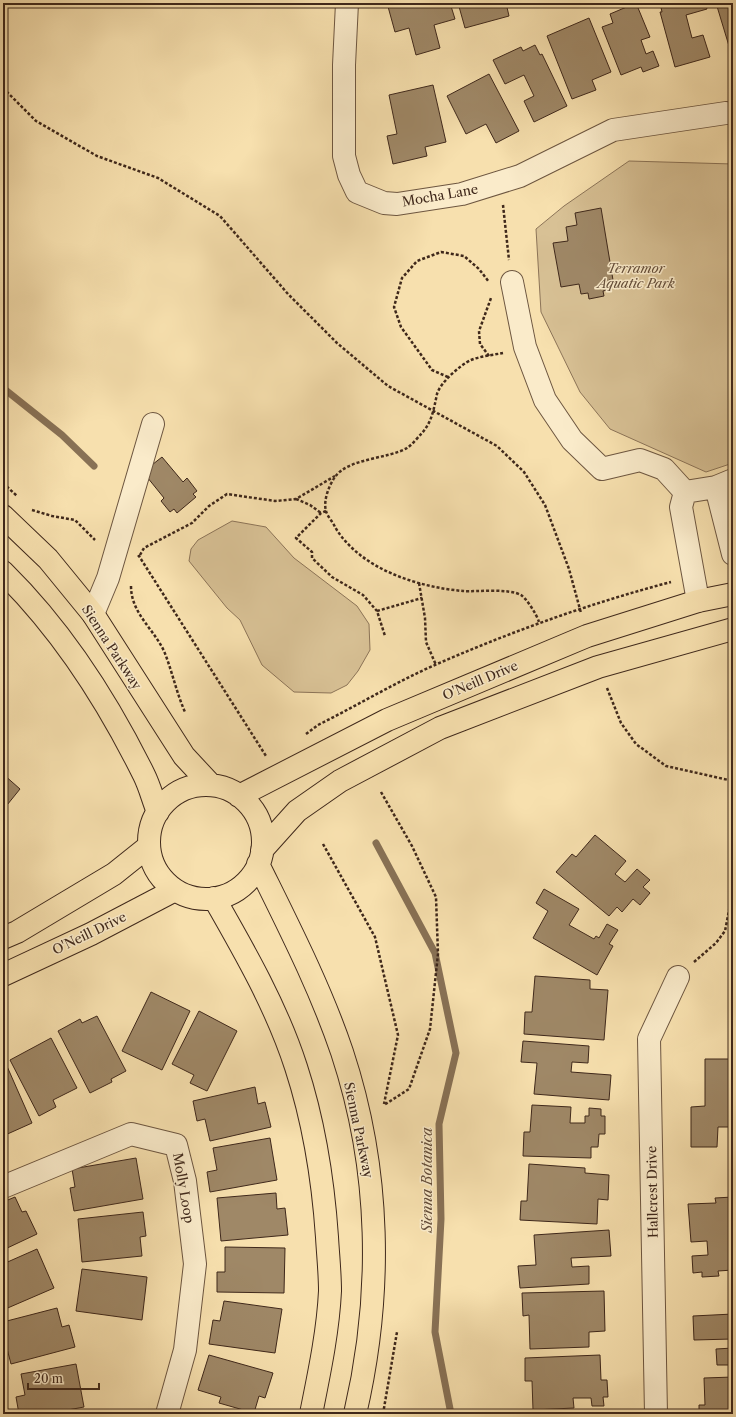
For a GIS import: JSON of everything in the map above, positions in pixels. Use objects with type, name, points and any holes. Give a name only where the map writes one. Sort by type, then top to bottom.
[{"type":"main road","name":"Sienna Parkway","points":[[3,516],[48,559],[93,614],[184,756],[211,785]]},
{"type":"main road","points":[[3,572],[45,619],[84,673],[144,776],[158,812]]},
{"type":"main road","name":"O'Neill Drive","points":[[239,796],[387,720],[587,636],[698,601],[733,594]]},
{"type":"main road","points":[[260,857],[262,835],[258,820],[251,806],[239,796],[226,789],[211,785],[195,786],[180,791],[167,800],[158,812],[150,829],[149,846],[153,863],[159,873],[175,890],[194,898],[214,898],[232,892],[248,880],[260,857],[297,810],[340,781],[440,728],[598,667],[733,629]]},
{"type":"main road","points":[[3,938],[18,932],[114,874],[149,846]]},
{"type":"main road","name":"Sienna Parkway","points":[[260,857],[342,1052],[362,1129],[372,1200],[374,1270],[368,1350],[355,1414]]},
{"type":"main road","name":"O'Neill Drive","points":[[3,975],[91,934],[175,890]]},
{"type":"main road","points":[[214,898],[267,995],[296,1065],[318,1152],[325,1214],[330,1291],[322,1354],[311,1414]]},
{"type":"street","name":"Mocha Lane","points":[[347,3],[344,65],[344,156],[349,175],[357,192],[384,203],[397,204],[462,194],[520,176],[613,130],[726,113]]},
{"type":"street","points":[[501,283],[545,400],[572,440],[602,469],[640,460],[664,469],[685,492]]},
{"type":"street","points":[[93,614],[108,578],[153,424]]},
{"type":"street","points":[[685,492],[724,484],[733,554]]},
{"type":"street","points":[[685,492],[682,507],[698,601]]},
{"type":"street","name":"Hallcrest Drive","points":[[656,1414],[649,1039],[678,977]]},
{"type":"street","name":"Molly Loop","points":[[3,1187],[131,1134],[176,1145],[185,1181],[195,1264],[185,1350],[167,1414]]},
{"type":"path","points":[[3,88],[36,120],[97,156],[158,178],[220,216],[288,294],[337,343],[388,386],[497,446],[524,472],[545,505],[569,569],[587,636]]},
{"type":"path","points":[[500,182],[501,283]]},
{"type":"path","points":[[448,377],[432,370],[401,327],[394,307],[402,278],[417,261],[441,252],[464,256],[479,269],[501,283]]},
{"type":"path","points":[[489,356],[480,344],[479,331],[492,294]]},
{"type":"path","points":[[135,560],[144,548],[192,523],[209,506],[227,494],[275,501],[296,499],[351,465],[408,448],[426,429],[434,411],[438,392],[448,377],[470,361],[525,347]]},
{"type":"path","points":[[335,476],[326,496],[326,511],[338,532],[364,558],[393,573],[428,586],[464,591],[498,591],[521,595],[537,614],[540,622]]},
{"type":"path","points":[[3,483],[18,497]]},
{"type":"path","points":[[296,499],[321,513]]},
{"type":"path","points":[[29,507],[34,511],[74,520],[99,544],[139,556],[266,756]]},
{"type":"path","points":[[326,511],[321,513],[296,538],[312,552],[312,558],[332,577],[363,595],[377,611],[385,636]]},
{"type":"path","points":[[305,734],[318,725],[436,665],[540,622],[613,597],[693,575]]},
{"type":"path","points":[[419,582],[426,642],[436,665]]},
{"type":"path","points":[[131,584],[131,597],[144,623],[166,654],[180,702],[187,716]]},
{"type":"path","points":[[377,611],[422,598]]},
{"type":"path","points":[[598,667],[621,723],[636,744],[666,766],[733,781]]},
{"type":"path","points":[[323,844],[375,937],[398,1035],[384,1105],[409,1089],[430,1029],[438,954],[436,897],[412,846],[381,792]]},
{"type":"path","points":[[678,977],[716,943],[725,931],[733,890]]},
{"type":"path","points":[[383,1414],[398,1332]]},
{"type":"green space","name":"Terramor Aquatic Park","points":[[629,161],[733,164],[733,463],[706,472],[610,429],[580,392],[541,312],[536,229],[564,206]]},
{"type":"green space","points":[[232,521],[266,527],[294,558],[357,606],[369,624],[370,650],[358,671],[347,685],[331,693],[294,692],[262,665],[240,620],[227,608],[189,561],[191,549],[198,540]]},
{"type":"building","points":[[387,3],[450,3],[455,19],[434,25],[440,48],[416,55],[409,28],[395,32]]},
{"type":"building","points":[[458,3],[506,3],[509,16],[465,28]]},
{"type":"building","points":[[636,3],[650,37],[641,40],[646,54],[653,51],[659,66],[643,72],[641,67],[621,75],[602,27],[613,23],[610,14]]},
{"type":"building","points":[[660,3],[705,3],[707,9],[686,15],[692,38],[703,35],[710,57],[675,67],[660,12],[662,12]]},
{"type":"building","points":[[716,3],[733,3],[733,44],[729,46]]},
{"type":"building","points":[[589,18],[611,72],[592,80],[596,90],[572,99],[547,36]]},
{"type":"building","points":[[535,45],[540,55],[542,54],[567,106],[534,122],[524,101],[534,96],[524,75],[505,84],[493,60],[521,47],[523,51]]},
{"type":"building","points":[[489,74],[519,131],[496,143],[486,124],[466,134],[447,96]]},
{"type":"building","points":[[433,85],[446,142],[425,147],[427,156],[393,164],[387,136],[397,134],[389,95]]},
{"type":"building","points":[[601,208],[613,280],[609,280],[611,289],[603,291],[604,296],[589,299],[588,293],[581,294],[579,284],[561,287],[553,243],[568,241],[566,227],[577,225],[575,213]]},
{"type":"building","points":[[162,457],[183,482],[187,478],[197,491],[193,494],[196,497],[177,513],[174,509],[170,512],[161,501],[164,498],[143,472]]},
{"type":"building","points":[[3,774],[20,789],[3,810]]},
{"type":"building","points":[[595,835],[626,861],[615,874],[625,882],[637,869],[650,880],[643,887],[650,893],[640,905],[633,899],[622,912],[617,907],[609,916],[556,872],[572,854],[576,857]]},
{"type":"building","points":[[544,889],[579,909],[569,925],[594,939],[596,936],[599,938],[607,924],[618,930],[609,944],[613,946],[597,975],[533,938],[548,911],[536,903]]},
{"type":"building","points":[[535,976],[590,980],[590,989],[608,990],[604,1040],[524,1034],[525,1012],[532,1012]]},
{"type":"building","points":[[151,992],[190,1011],[162,1070],[122,1051]]},
{"type":"building","points":[[199,1011],[237,1031],[207,1091],[190,1083],[194,1075],[172,1064]]},
{"type":"building","points":[[97,1016],[126,1071],[111,1079],[112,1082],[90,1093],[58,1031],[80,1019],[82,1023]]},
{"type":"building","points":[[51,1038],[77,1088],[53,1100],[56,1107],[39,1116],[10,1060]]},
{"type":"building","points":[[523,1041],[589,1046],[588,1063],[572,1062],[571,1072],[611,1075],[609,1100],[534,1094],[537,1063],[521,1062]]},
{"type":"building","points":[[705,1059],[733,1059],[733,1127],[718,1127],[717,1147],[691,1147],[691,1107],[705,1106]]},
{"type":"building","points":[[6,1064],[32,1123],[3,1136],[3,1065]]},
{"type":"building","points":[[255,1087],[258,1104],[265,1102],[271,1127],[210,1141],[205,1119],[197,1121],[193,1101]]},
{"type":"building","points":[[532,1105],[571,1107],[570,1123],[585,1123],[585,1116],[589,1116],[589,1108],[601,1109],[601,1116],[605,1116],[605,1134],[599,1134],[598,1147],[591,1147],[591,1158],[523,1156],[524,1132],[530,1132]]},
{"type":"building","points":[[270,1138],[277,1180],[210,1192],[207,1172],[217,1170],[213,1148]]},
{"type":"building","points":[[136,1158],[143,1199],[74,1211],[70,1188],[75,1187],[72,1169]]},
{"type":"building","points":[[529,1164],[585,1168],[585,1173],[609,1175],[608,1200],[598,1199],[597,1224],[520,1220],[521,1201],[527,1201]]},
{"type":"building","points":[[276,1193],[277,1209],[285,1208],[288,1235],[221,1241],[217,1198]]},
{"type":"building","points":[[15,1197],[22,1212],[26,1211],[37,1234],[3,1250],[3,1202]]},
{"type":"building","points":[[733,1197],[733,1270],[718,1271],[719,1276],[702,1277],[702,1272],[693,1273],[692,1256],[708,1255],[707,1241],[691,1242],[688,1204],[716,1203],[715,1198]]},
{"type":"building","points":[[143,1212],[146,1236],[140,1237],[142,1256],[82,1262],[78,1219]]},
{"type":"building","points":[[609,1230],[611,1256],[571,1258],[572,1267],[589,1266],[589,1284],[520,1288],[518,1266],[536,1265],[534,1235]]},
{"type":"building","points":[[225,1247],[285,1248],[284,1293],[217,1292],[217,1272],[225,1272]]},
{"type":"building","points":[[37,1249],[54,1288],[3,1310],[3,1264]]},
{"type":"building","points":[[82,1269],[147,1277],[142,1320],[76,1311]]},
{"type":"building","points":[[604,1291],[605,1331],[589,1332],[589,1347],[530,1349],[529,1315],[523,1316],[522,1293]]},
{"type":"building","points":[[224,1301],[282,1309],[275,1353],[209,1344],[213,1320],[220,1321]]},
{"type":"building","points":[[57,1308],[62,1327],[69,1325],[75,1347],[11,1364],[3,1333],[3,1322]]},
{"type":"building","points":[[733,1314],[733,1348],[732,1339],[694,1340],[693,1316]]},
{"type":"building","points":[[733,1348],[733,1365],[717,1365],[716,1349]]},
{"type":"building","points":[[209,1355],[273,1373],[265,1398],[259,1396],[254,1413],[219,1403],[221,1397],[198,1390]]},
{"type":"building","points":[[600,1355],[601,1380],[607,1380],[608,1397],[603,1397],[604,1406],[592,1406],[591,1398],[573,1398],[574,1408],[533,1410],[532,1381],[525,1381],[525,1358]]},
{"type":"building","points":[[76,1364],[84,1407],[46,1414],[19,1414],[16,1397],[25,1395],[21,1374]]},
{"type":"building","points":[[733,1377],[733,1410],[723,1411],[723,1414],[699,1414],[699,1405],[705,1405],[704,1378]]},
{"type":"waterway","name":"Sienna Botanica","points":[[3,388],[62,435],[94,466]]},
{"type":"waterway","name":"Sienna Botanica","points":[[376,843],[435,953],[456,1053],[439,1124],[441,1219],[435,1332],[451,1414]]}]
